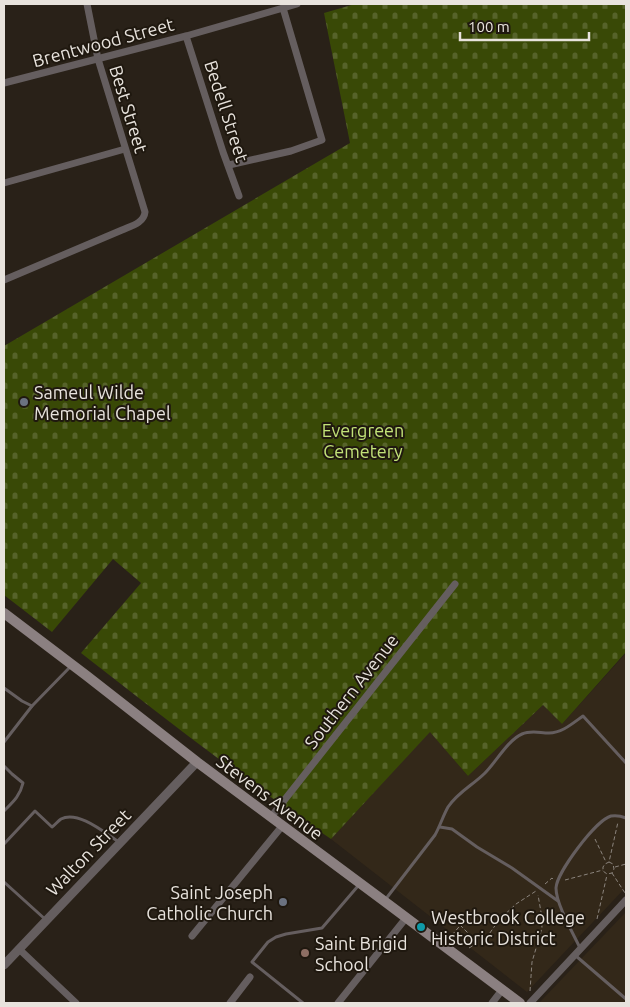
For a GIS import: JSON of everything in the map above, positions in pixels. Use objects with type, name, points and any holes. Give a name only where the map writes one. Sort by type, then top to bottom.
[{"type":"main road","name":"Stevens Avenue","points":[[4,613],[197,762],[520,1003]]},
{"type":"street","name":"Best Street","points":[[4,280],[141,221],[145,217],[98,59],[87,4]]},
{"type":"street","name":"Brentwood Street","points":[[4,83],[186,36],[297,4]]},
{"type":"street","points":[[228,165],[291,151],[322,140],[283,8]]},
{"type":"street","name":"Bedell Street","points":[[186,36],[239,196]]},
{"type":"street","points":[[4,183],[125,150]]},
{"type":"street","name":"Southern Avenue","points":[[271,817],[455,584]]},
{"type":"street","name":"Walton Street","points":[[4,965],[197,762]]},
{"type":"street","points":[[192,936],[282,825]]},
{"type":"street","points":[[530,1003],[626,900]]},
{"type":"street","points":[[338,1003],[406,918]]},
{"type":"street","points":[[19,949],[76,1003]]},
{"type":"street","points":[[230,1003],[250,977]]},
{"type":"street","points":[[492,1003],[502,990]]},
{"type":"lane","points":[[4,742],[32,706],[72,665]]},
{"type":"lane","points":[[4,688],[32,706]]},
{"type":"lane","points":[[384,901],[436,835],[449,806],[464,790],[485,773],[509,744],[521,734],[530,732],[558,732],[583,716],[626,763]]},
{"type":"lane","points":[[4,766],[23,783],[21,792],[15,801],[4,811]]},
{"type":"lane","points":[[4,844],[35,811],[52,827],[63,818],[76,818],[88,822],[119,843]]},
{"type":"lane","points":[[581,949],[558,901],[556,887],[563,870],[592,832],[607,818],[619,816],[626,818]]},
{"type":"lane","points":[[440,827],[452,829],[558,901]]},
{"type":"lane","points":[[4,882],[46,920]]},
{"type":"lane","points":[[303,1003],[252,962],[268,942],[276,937],[322,928],[360,883]]},
{"type":"lane","points":[[575,955],[626,999]]},
{"type":"path","points":[[609,862],[619,816]]},
{"type":"path","points":[[592,832],[606,863]]},
{"type":"path","points":[[603,870],[603,865],[609,862]]},
{"type":"path","points":[[609,862],[614,867]]},
{"type":"path","points":[[614,867],[626,864]]},
{"type":"path","points":[[612,873],[614,867]]},
{"type":"path","points":[[540,888],[552,878],[558,882],[603,870]]},
{"type":"path","points":[[603,870],[608,874]]},
{"type":"path","points":[[608,874],[612,873]]},
{"type":"path","points":[[612,873],[626,895]]},
{"type":"path","points":[[597,918],[608,874]]},
{"type":"path","points":[[469,948],[487,937],[499,920],[516,904],[537,890],[542,928],[532,962],[530,994]]},
{"type":"path","points":[[452,935],[464,921]]},
{"type":"path","points":[[460,925],[478,943]]},
{"type":"shaded area","points":[[626,653],[626,887],[527,992],[331,839],[430,731],[468,776],[543,705],[562,724]]},
{"type":"shaded area","points":[[626,912],[626,1003],[540,1002]]},
{"type":"green space","name":"Evergreen Cemetery","points":[[355,4],[626,4],[626,652],[562,724],[543,705],[468,776],[430,732],[331,839],[236,772],[81,653],[141,583],[113,559],[52,632],[4,595],[4,346],[350,143],[324,13]]},
{"type":"place","name":"Sameul Wilde Memorial Chapel","points":[[24,402]]},
{"type":"place","name":"Saint Joseph Catholic Church","points":[[283,902]]},
{"type":"place","name":"Westbrook College Historic District","points":[[421,927]]},
{"type":"place","name":"Saint Brigid School","points":[[305,953]]}]
